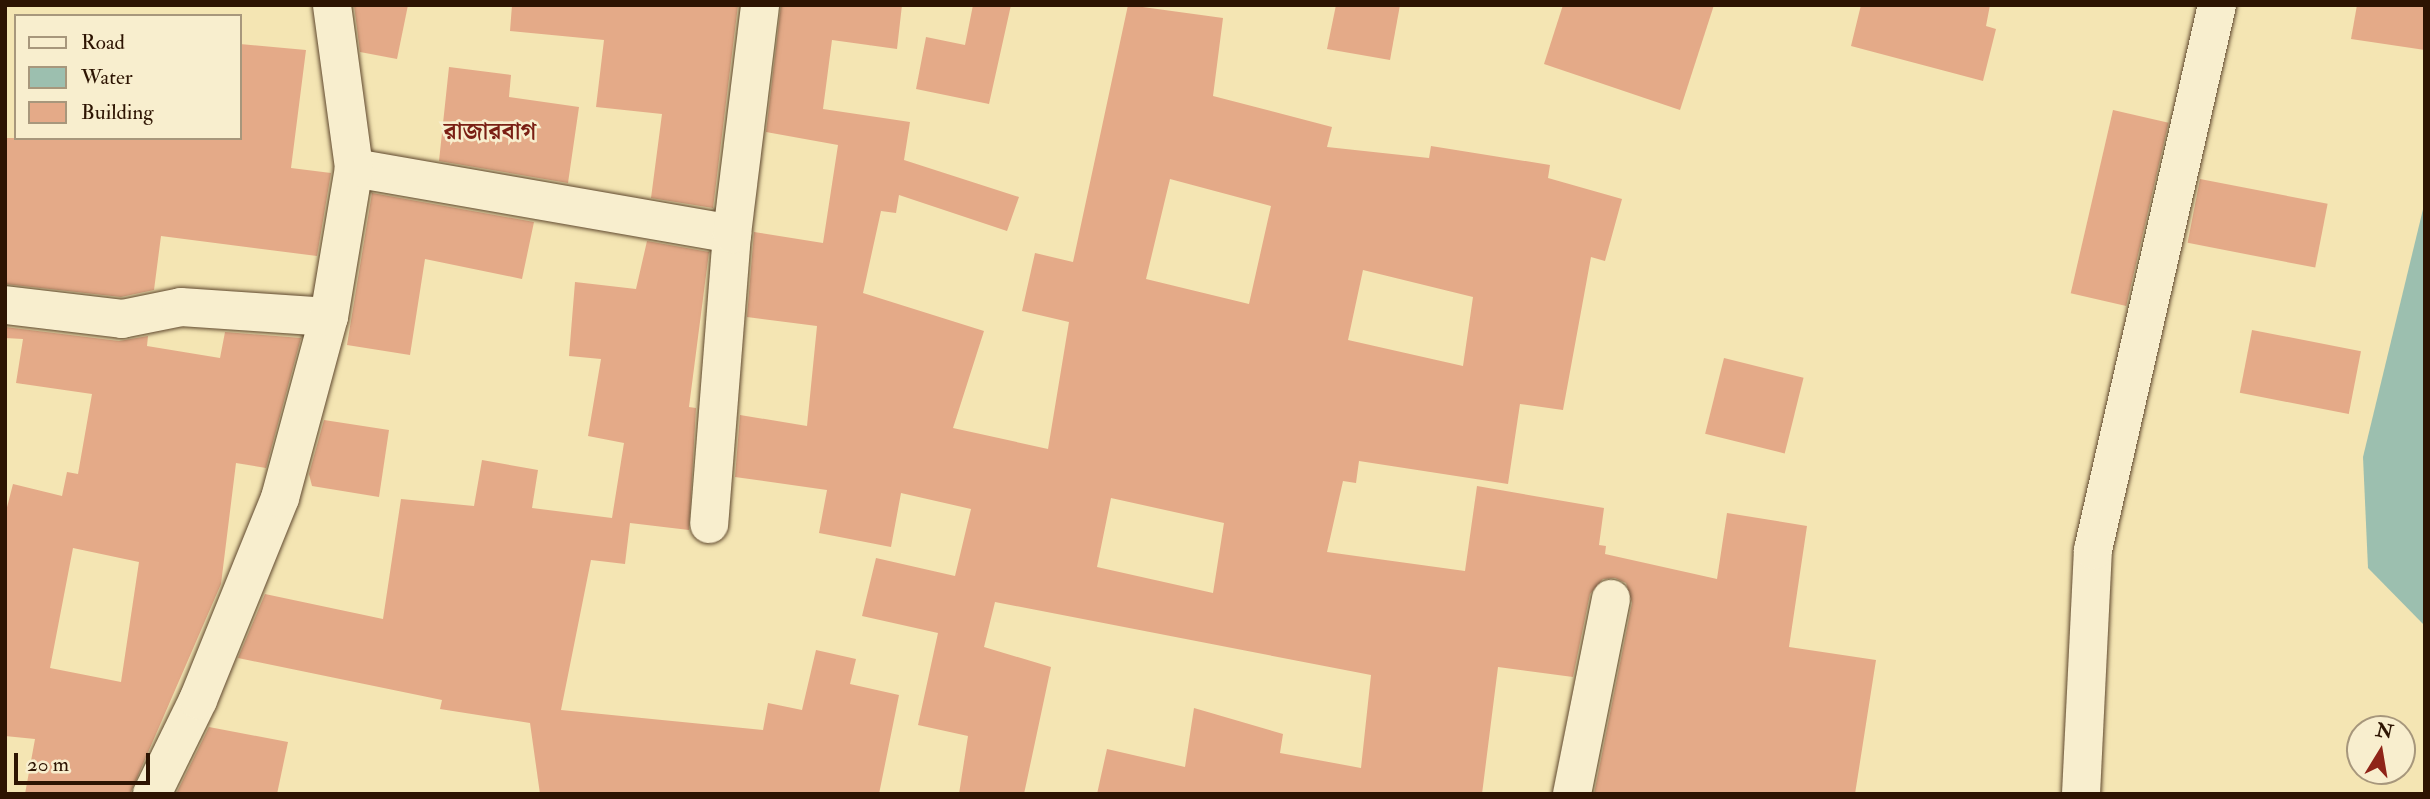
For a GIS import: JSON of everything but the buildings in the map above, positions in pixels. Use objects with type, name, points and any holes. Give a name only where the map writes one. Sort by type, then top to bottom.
[{"type":"street","points":[[152,794],[198,700],[280,498],[329,317],[354,168],[332,5]]},
{"type":"street","points":[[709,524],[732,234],[760,5]]},
{"type":"street","points":[[2081,794],[2092,550],[2217,5]]},
{"type":"street","points":[[354,168],[732,234]]},
{"type":"street","points":[[5,304],[122,319],[181,307],[329,317]]},
{"type":"street","points":[[1572,794],[1611,599]]},
{"type":"water","points":[[2425,201],[2425,626],[2368,568],[2363,457]]},
{"type":"district","name":"রাজারবাগ","points":[[490,132]]}]
